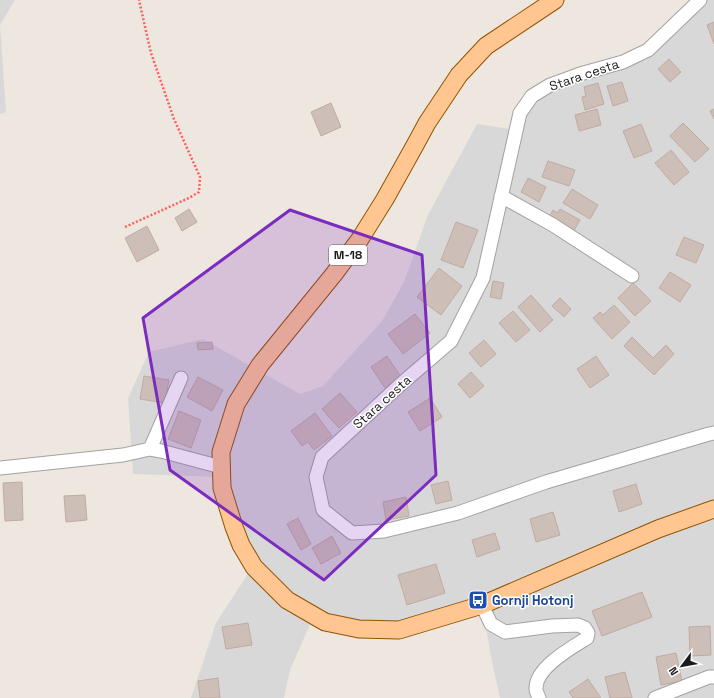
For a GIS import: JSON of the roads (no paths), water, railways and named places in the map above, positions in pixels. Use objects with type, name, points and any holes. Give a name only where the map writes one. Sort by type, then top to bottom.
[{"type":"main road","name":"M-18","points":[[555,0],[486,46],[459,75],[427,123],[385,199],[360,239],[334,274],[260,365],[236,404],[221,452],[222,488],[234,527],[241,545],[254,567],[288,600],[325,622],[359,629],[399,630],[482,604],[658,529],[714,509]]},
{"type":"street","name":"Stara cesta","points":[[700,0],[648,50],[623,62],[580,74],[550,85],[532,96],[520,113],[483,278],[451,341],[401,384],[322,457],[316,477],[323,510],[352,533],[384,531],[458,513],[546,482],[714,433]]},
{"type":"street","points":[[501,196],[553,225],[632,276]]},
{"type":"street","points":[[150,449],[181,378]]},
{"type":"street","points":[[0,468],[124,455],[150,449],[221,466]]},
{"type":"street","points":[[482,604],[491,624],[505,632],[552,626],[578,625],[585,628],[588,633],[587,638],[556,659],[548,666],[537,680],[536,690],[539,698]]},
{"type":"street","points":[[655,698],[709,677],[714,677]]},
{"type":"place","name":"Gornji Hotonj","points":[[478,600]]}]
